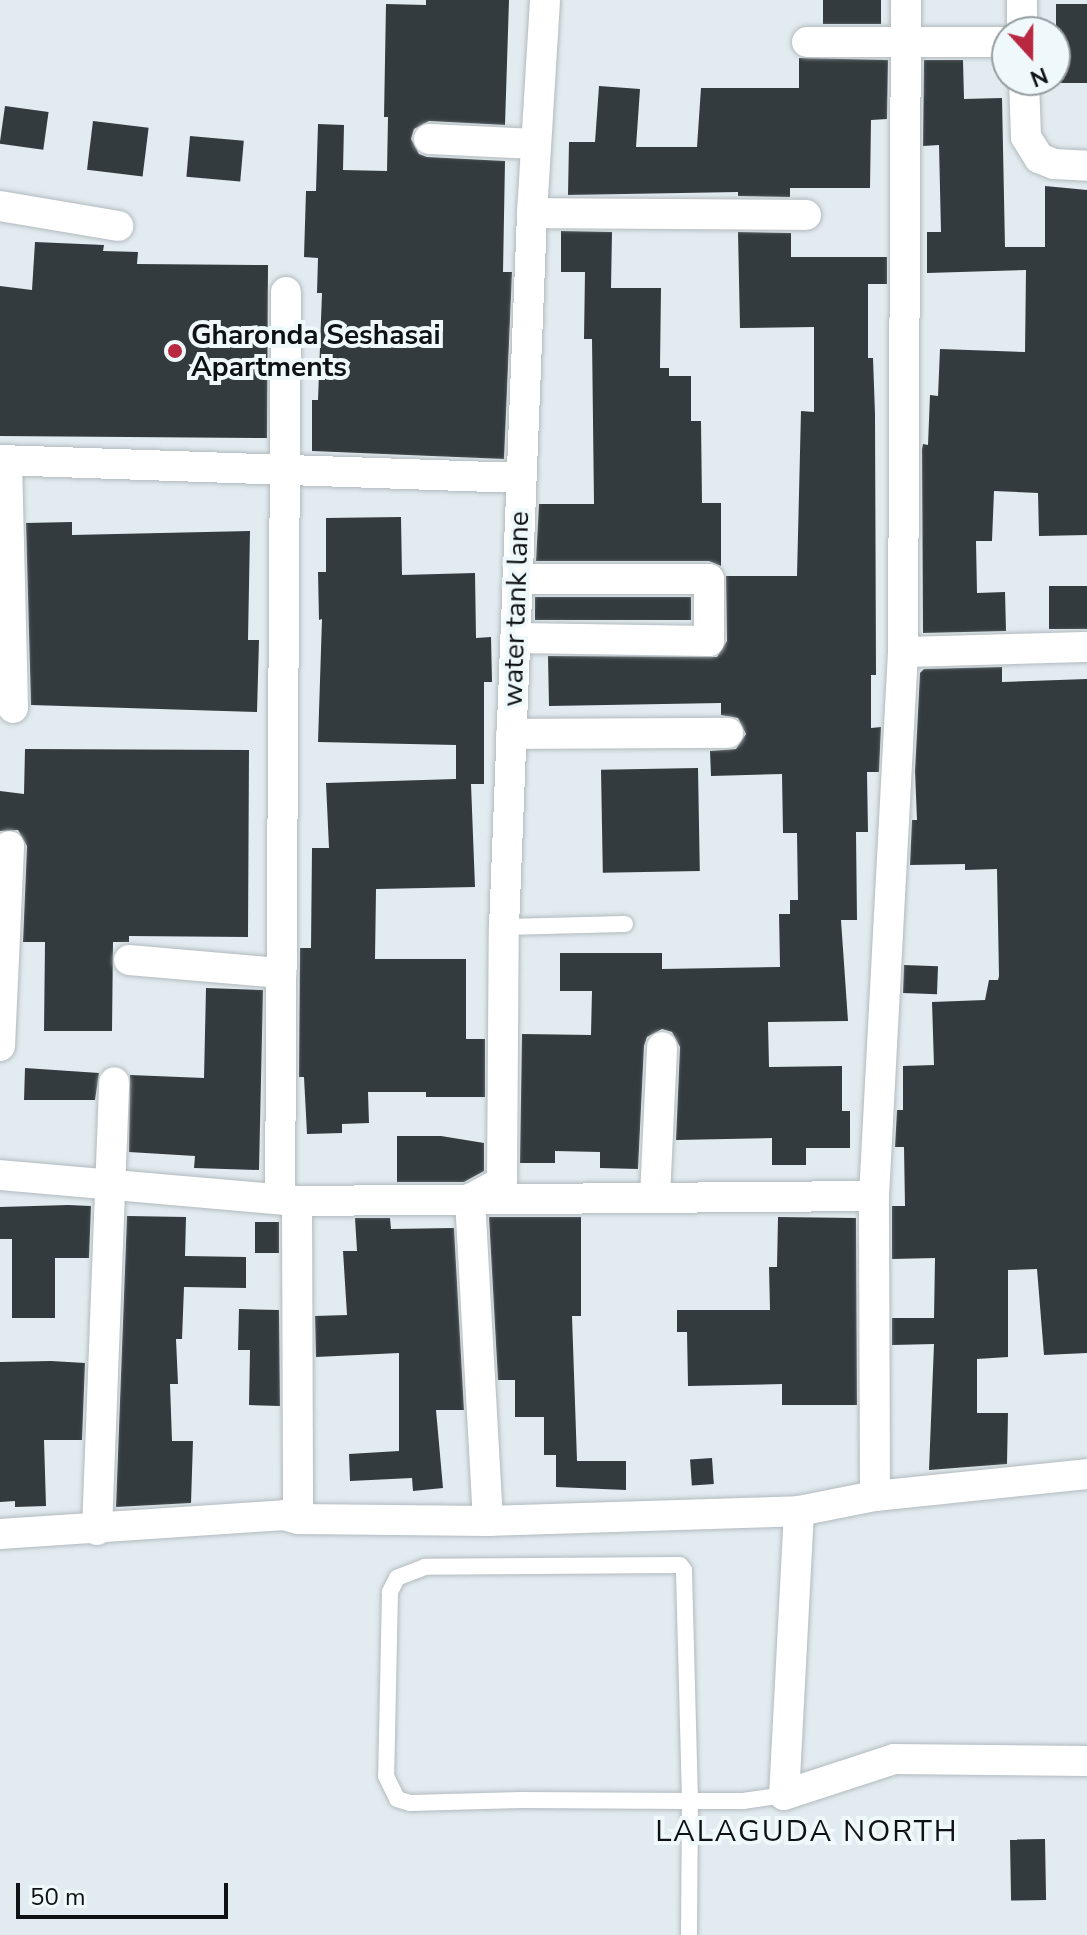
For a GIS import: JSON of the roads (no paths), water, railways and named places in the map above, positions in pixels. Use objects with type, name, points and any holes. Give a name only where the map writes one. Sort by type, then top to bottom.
[{"type":"street","name":"water tank lane","points":[[470,1199],[502,1182],[504,927],[523,712],[516,638],[518,572],[532,213],[545,0]]},
{"type":"street","points":[[875,1496],[874,1196],[903,652],[906,0]]},
{"type":"street","points":[[807,42],[991,42]]},
{"type":"street","points":[[1025,96],[1026,137],[1039,158],[1054,164],[1087,166]]},
{"type":"street","points":[[429,139],[536,144]]},
{"type":"street","points":[[0,206],[118,226]]},
{"type":"street","points":[[532,213],[806,215]]},
{"type":"street","points":[[286,292],[281,973],[298,1519]]},
{"type":"street","points":[[13,708],[3,460],[521,478]]},
{"type":"street","points":[[518,572],[727,564]]},
{"type":"street","points":[[516,638],[709,641],[709,579],[518,572]]},
{"type":"street","points":[[903,652],[1087,647]]},
{"type":"street","points":[[523,712],[728,733]]},
{"type":"street","points":[[0,1046],[9,846]]},
{"type":"street","points":[[129,960],[281,973]]},
{"type":"street","points":[[655,1197],[662,1047]]},
{"type":"street","points":[[97,1530],[114,1082]]},
{"type":"street","points":[[0,1175],[289,1200],[874,1196]]},
{"type":"street","points":[[470,1199],[488,1521]]},
{"type":"street","points":[[0,1534],[97,1530],[284,1515],[298,1519],[488,1521],[799,1511],[875,1496],[1087,1474]]},
{"type":"street","points":[[799,1511],[784,1795],[894,1759],[1087,1761]]},
{"type":"lane","points":[[504,927],[625,924]]},
{"type":"lane","points":[[689,1935],[690,1801],[685,1577],[680,1565],[425,1567],[397,1578],[390,1592],[386,1776],[397,1799],[410,1803],[690,1801],[743,1801],[784,1795]]},
{"type":"place","name":"Gharonda Seshasai Apartments","points":[[175,351]]},
{"type":"district","name":"LALAGUDA NORTH","points":[[807,1832]]}]
